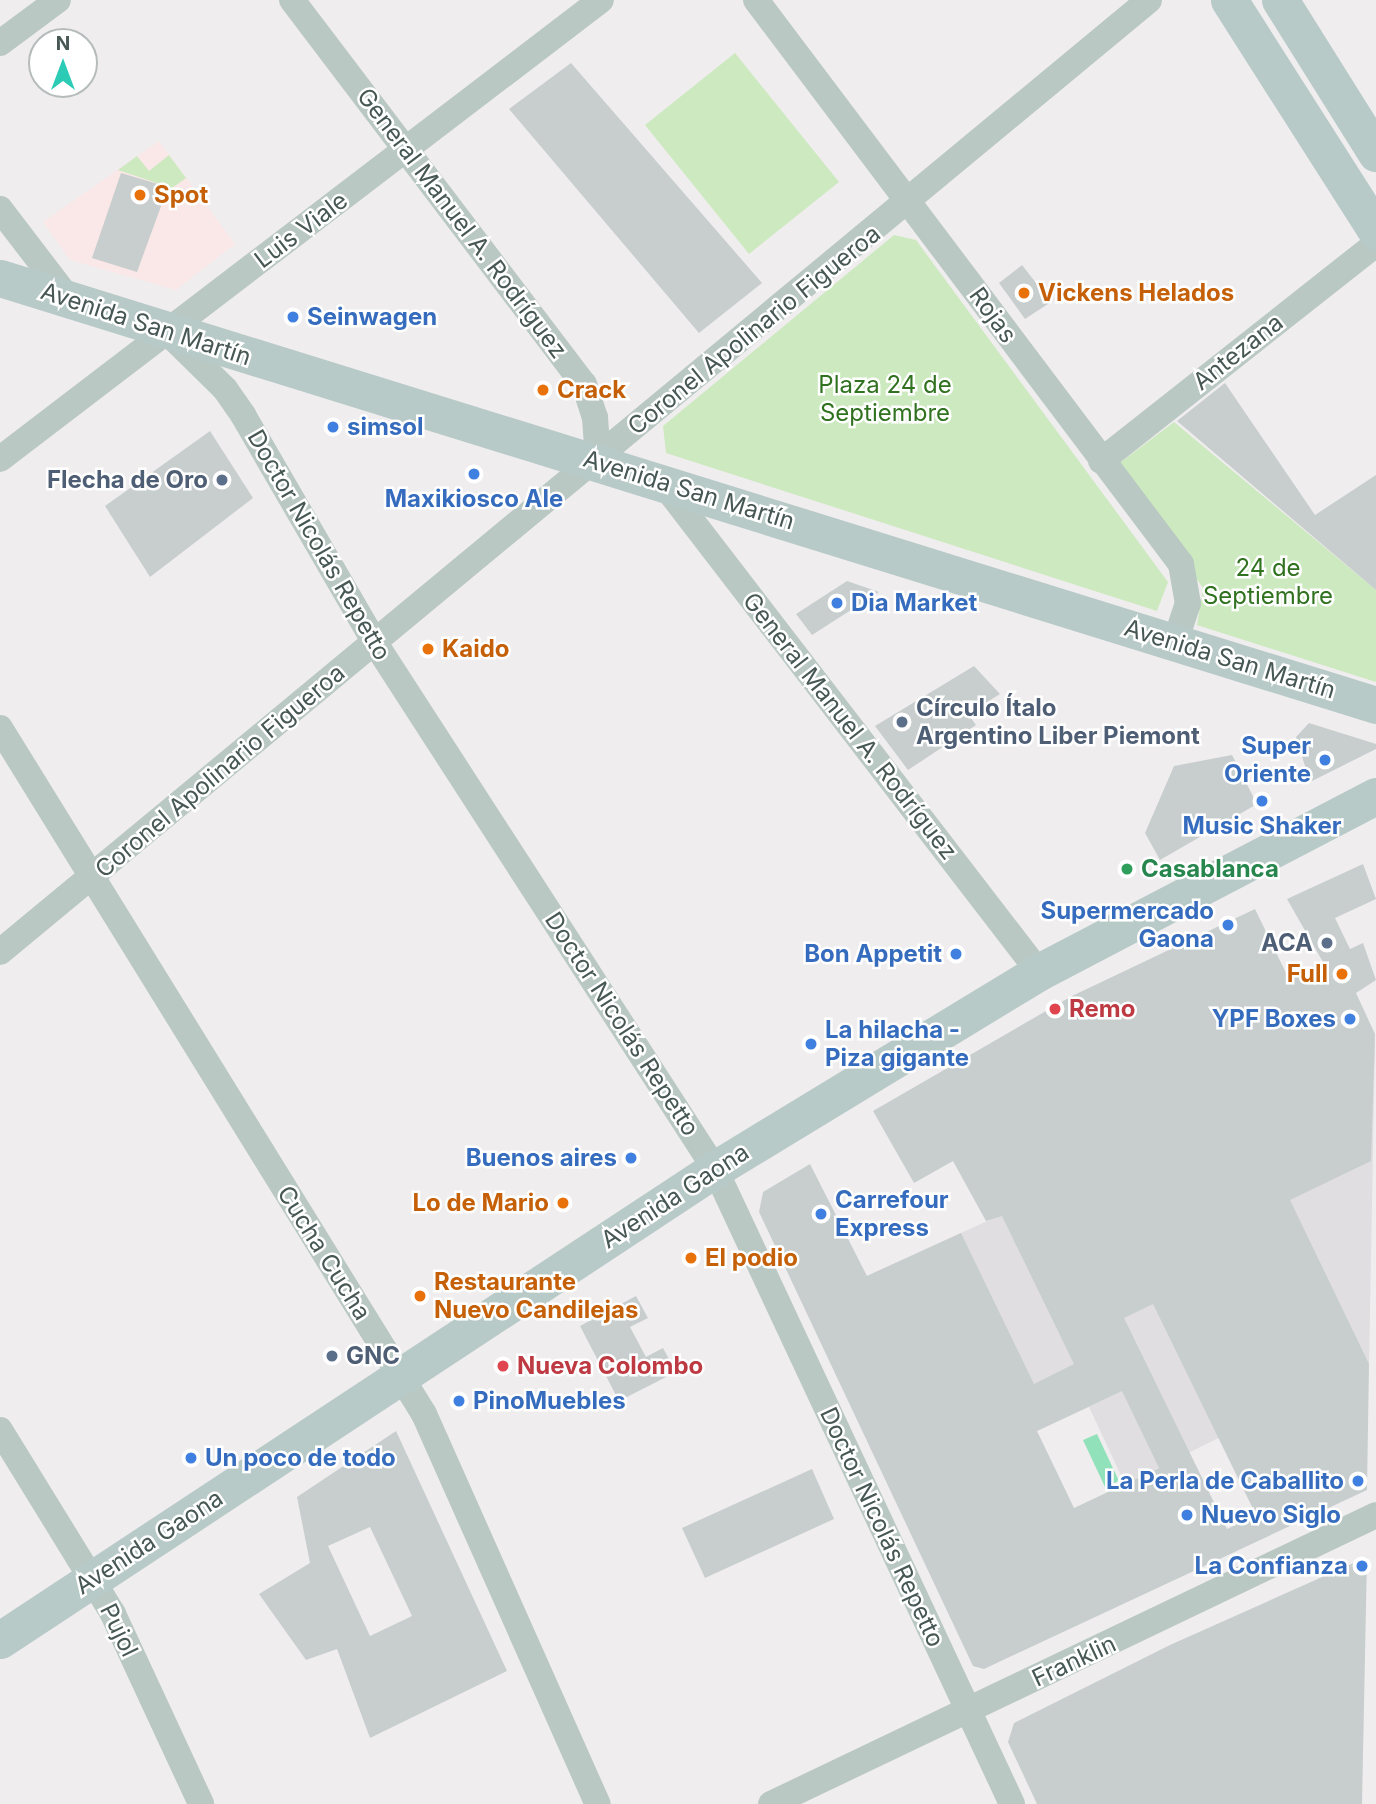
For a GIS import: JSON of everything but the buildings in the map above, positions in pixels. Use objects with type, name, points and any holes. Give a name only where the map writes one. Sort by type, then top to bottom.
[{"type":"main road","points":[[1229,0],[1376,231]]},
{"type":"main road","points":[[1280,0],[1376,152]]},
{"type":"main road","name":"Avenida San Martín","points":[[0,278],[167,332],[660,480],[1376,705]]},
{"type":"main road","name":"Avenida Gaona","points":[[0,1640],[716,1168],[1040,972],[1376,796]]},
{"type":"street","points":[[0,43],[58,0]]},
{"type":"street","name":"General Manuel A. Rodríguez","points":[[292,0],[584,384],[595,417],[598,461]]},
{"type":"street","name":"Luis Viale","points":[[0,459],[601,0]]},
{"type":"street","name":"Rojas","points":[[755,0],[911,203],[1101,461],[1181,564],[1188,603],[1175,642]]},
{"type":"street","name":"Coronel Apolinario Figueroa","points":[[0,951],[598,461],[631,428],[911,203],[1149,0]]},
{"type":"street","points":[[0,209],[68,298]]},
{"type":"street","name":"Antezana","points":[[1101,461],[1376,244]]},
{"type":"street","name":"Doctor Nicolás Repetto","points":[[167,332],[225,389],[243,415],[375,643],[716,1168],[1012,1804]]},
{"type":"street","name":"General Manuel A. Rodríguez","points":[[660,480],[1040,972]]},
{"type":"street","name":"Cucha Cucha","points":[[0,728],[424,1414],[598,1804]]},
{"type":"street","name":"Pujol","points":[[0,1430],[93,1579],[201,1804]]},
{"type":"street","name":"Franklin","points":[[771,1804],[1376,1515]]},
{"type":"shaded area","points":[[159,141],[235,244],[176,290],[70,260],[43,222]]},
{"type":"shaded area","points":[[1375,1044],[1369,1364],[1125,1484],[1089,1407],[1037,1431],[803,1305]]},
{"type":"shaded area","points":[[1097,1434],[1119,1481],[1105,1487],[1083,1440]]},
{"type":"green space","points":[[735,53],[839,182],[749,254],[645,125]]},
{"type":"green space","points":[[169,155],[186,178],[172,188],[118,170],[137,156],[149,171]]},
{"type":"green space","name":"Plaza 24 de Septiembre","points":[[894,235],[916,240],[1168,582],[1157,611],[666,453],[663,426]]},
{"type":"green space","name":"24 de Septiembre","points":[[1174,422],[1376,590],[1376,682],[1197,625],[1203,588],[1117,465]]},
{"type":"place","name":"Spot","points":[[140,195]]},
{"type":"place","name":"Vickens Helados","points":[[1024,293]]},
{"type":"place","name":"Seinwagen","points":[[293,317]]},
{"type":"place","name":"Crack","points":[[543,390]]},
{"type":"place","name":"simsol","points":[[333,427]]},
{"type":"place","name":"Maxikiosco Ale","points":[[474,474]]},
{"type":"place","name":"Flecha de Oro","points":[[222,480]]},
{"type":"place","name":"Dia Market","points":[[837,603]]},
{"type":"place","name":"Kaido","points":[[428,649]]},
{"type":"place","name":"Círculo Ítalo Argentino Liber Piemont","points":[[902,722]]},
{"type":"place","name":"Super Oriente","points":[[1325,760]]},
{"type":"place","name":"Music Shaker","points":[[1262,801]]},
{"type":"place","name":"Casablanca","points":[[1127,869]]},
{"type":"place","name":"Supermercado Gaona","points":[[1228,925]]},
{"type":"place","name":"ACA","points":[[1327,943]]},
{"type":"place","name":"Bon Appetit","points":[[956,954]]},
{"type":"place","name":"Full","points":[[1342,974]]},
{"type":"place","name":"Remo","points":[[1055,1009]]},
{"type":"place","name":"YPF Boxes","points":[[1350,1019]]},
{"type":"place","name":"La hilacha - Piza gigante","points":[[811,1044]]},
{"type":"place","name":"Buenos aires","points":[[631,1158]]},
{"type":"place","name":"Lo de Mario","points":[[563,1203]]},
{"type":"place","name":"Carrefour Express","points":[[821,1214]]},
{"type":"place","name":"El podio","points":[[691,1258]]},
{"type":"place","name":"Restaurante Nuevo Candilejas","points":[[420,1296]]},
{"type":"place","name":"GNC","points":[[332,1356]]},
{"type":"place","name":"Nueva Colombo","points":[[503,1366]]},
{"type":"place","name":"PinoMuebles","points":[[459,1401]]},
{"type":"place","name":"Un poco de todo","points":[[191,1458]]},
{"type":"place","name":"La Perla de Caballito","points":[[1358,1481]]},
{"type":"place","name":"Nuevo Siglo","points":[[1187,1515]]},
{"type":"place","name":"La Confianza","points":[[1362,1566]]}]
